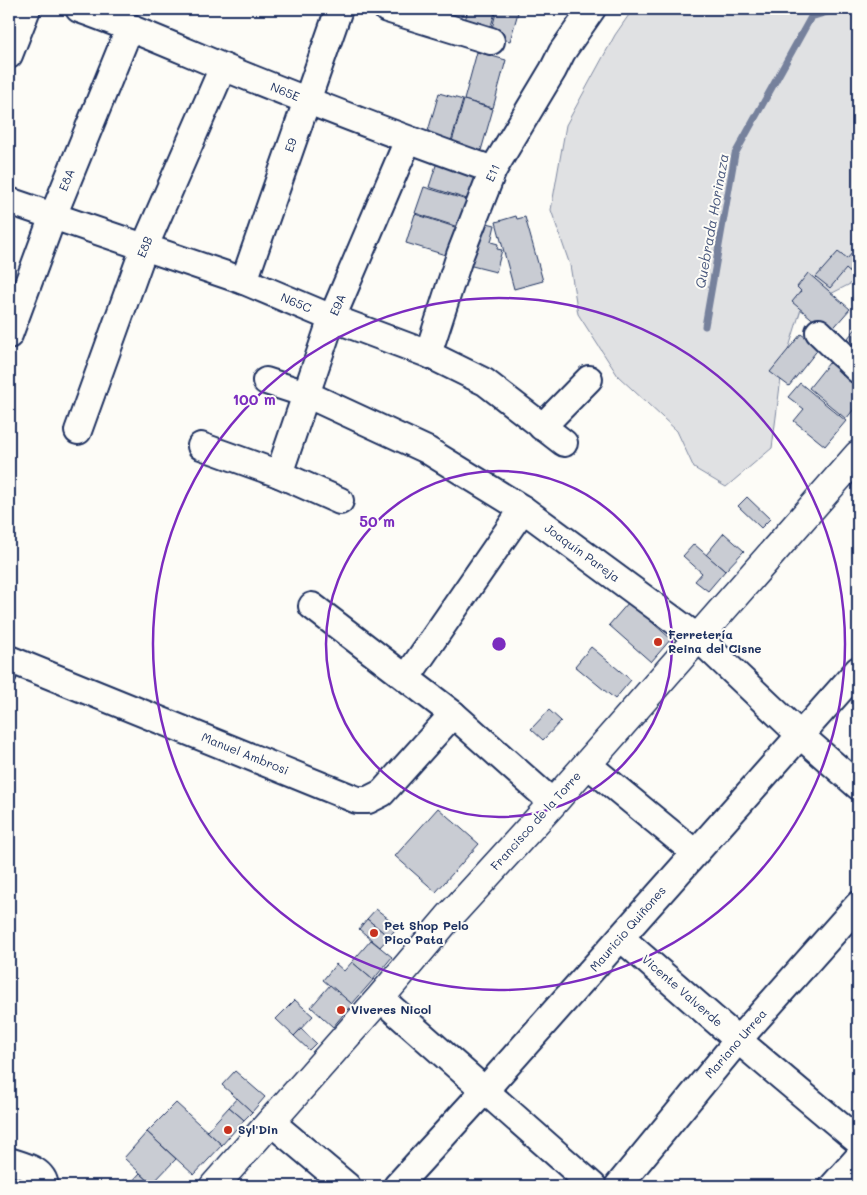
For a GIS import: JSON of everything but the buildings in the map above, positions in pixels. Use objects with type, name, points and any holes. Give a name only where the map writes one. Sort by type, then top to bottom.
[{"type":"street","points":[[9,55],[27,9]]},
{"type":"street","name":"N65E","points":[[79,9],[130,27],[223,67],[408,140],[493,170]]},
{"type":"street","name":"E9","points":[[244,280],[339,9]]},
{"type":"street","points":[[387,9],[491,41]]},
{"type":"street","name":"E11","points":[[428,354],[460,256],[493,170],[554,70],[562,52],[592,9]]},
{"type":"street","name":"E8A","points":[[9,335],[53,216],[130,27]]},
{"type":"street","name":"E8B","points":[[78,430],[144,248],[223,67]]},
{"type":"street","name":"E9A","points":[[280,474],[332,318],[408,140]]},
{"type":"street","name":"N65C","points":[[9,201],[144,248],[244,280],[332,318],[428,354],[485,382],[564,443]]},
{"type":"street","points":[[819,332],[858,370]]},
{"type":"street","points":[[542,427],[589,379]]},
{"type":"street","name":"Joaquín Pareja","points":[[266,381],[306,394],[428,450],[523,509],[698,638],[800,736],[858,786]]},
{"type":"street","points":[[201,446],[280,474],[340,501]]},
{"type":"street","name":"Francisco de la Torre","points":[[214,1186],[448,918],[587,764],[858,455]]},
{"type":"street","points":[[407,677],[523,509]]},
{"type":"street","points":[[312,606],[454,714],[553,802]]},
{"type":"street","name":"Manuel Ambrosi","points":[[11,666],[357,800],[368,800],[382,793],[454,714]]},
{"type":"street","name":"Mauricio Quiñones","points":[[397,1186],[486,1090],[858,670]]},
{"type":"street","points":[[587,764],[695,853]]},
{"type":"street","name":"Mariano Urrea","points":[[618,1186],[738,1040],[858,905]]},
{"type":"street","name":"Vicente Valverde","points":[[621,938],[858,1141]]},
{"type":"street","points":[[380,998],[593,1186]]},
{"type":"street","points":[[271,1122],[347,1186]]},
{"type":"street","points":[[833,1186],[858,1158]]},
{"type":"street","points":[[9,1161],[40,1174],[44,1180],[44,1186]]},
{"type":"shaded area","points":[[633,9],[858,9],[858,276],[854,282],[801,309],[782,370],[772,448],[726,487],[694,468],[677,431],[618,376],[578,314],[570,265],[551,210],[566,125],[615,35]]},
{"type":"waterway","name":"Quebrada Horinaza","points":[[705,326],[735,154],[811,17],[837,9]]},
{"type":"place","name":"Ferretería Reina del Cisne","points":[[658,642]]},
{"type":"place","name":"Pet Shop Pelo Pico Pata","points":[[374,933]]},
{"type":"place","name":"Viveres Nicol","points":[[341,1010]]},
{"type":"place","name":"Syl'Din","points":[[228,1130]]}]
